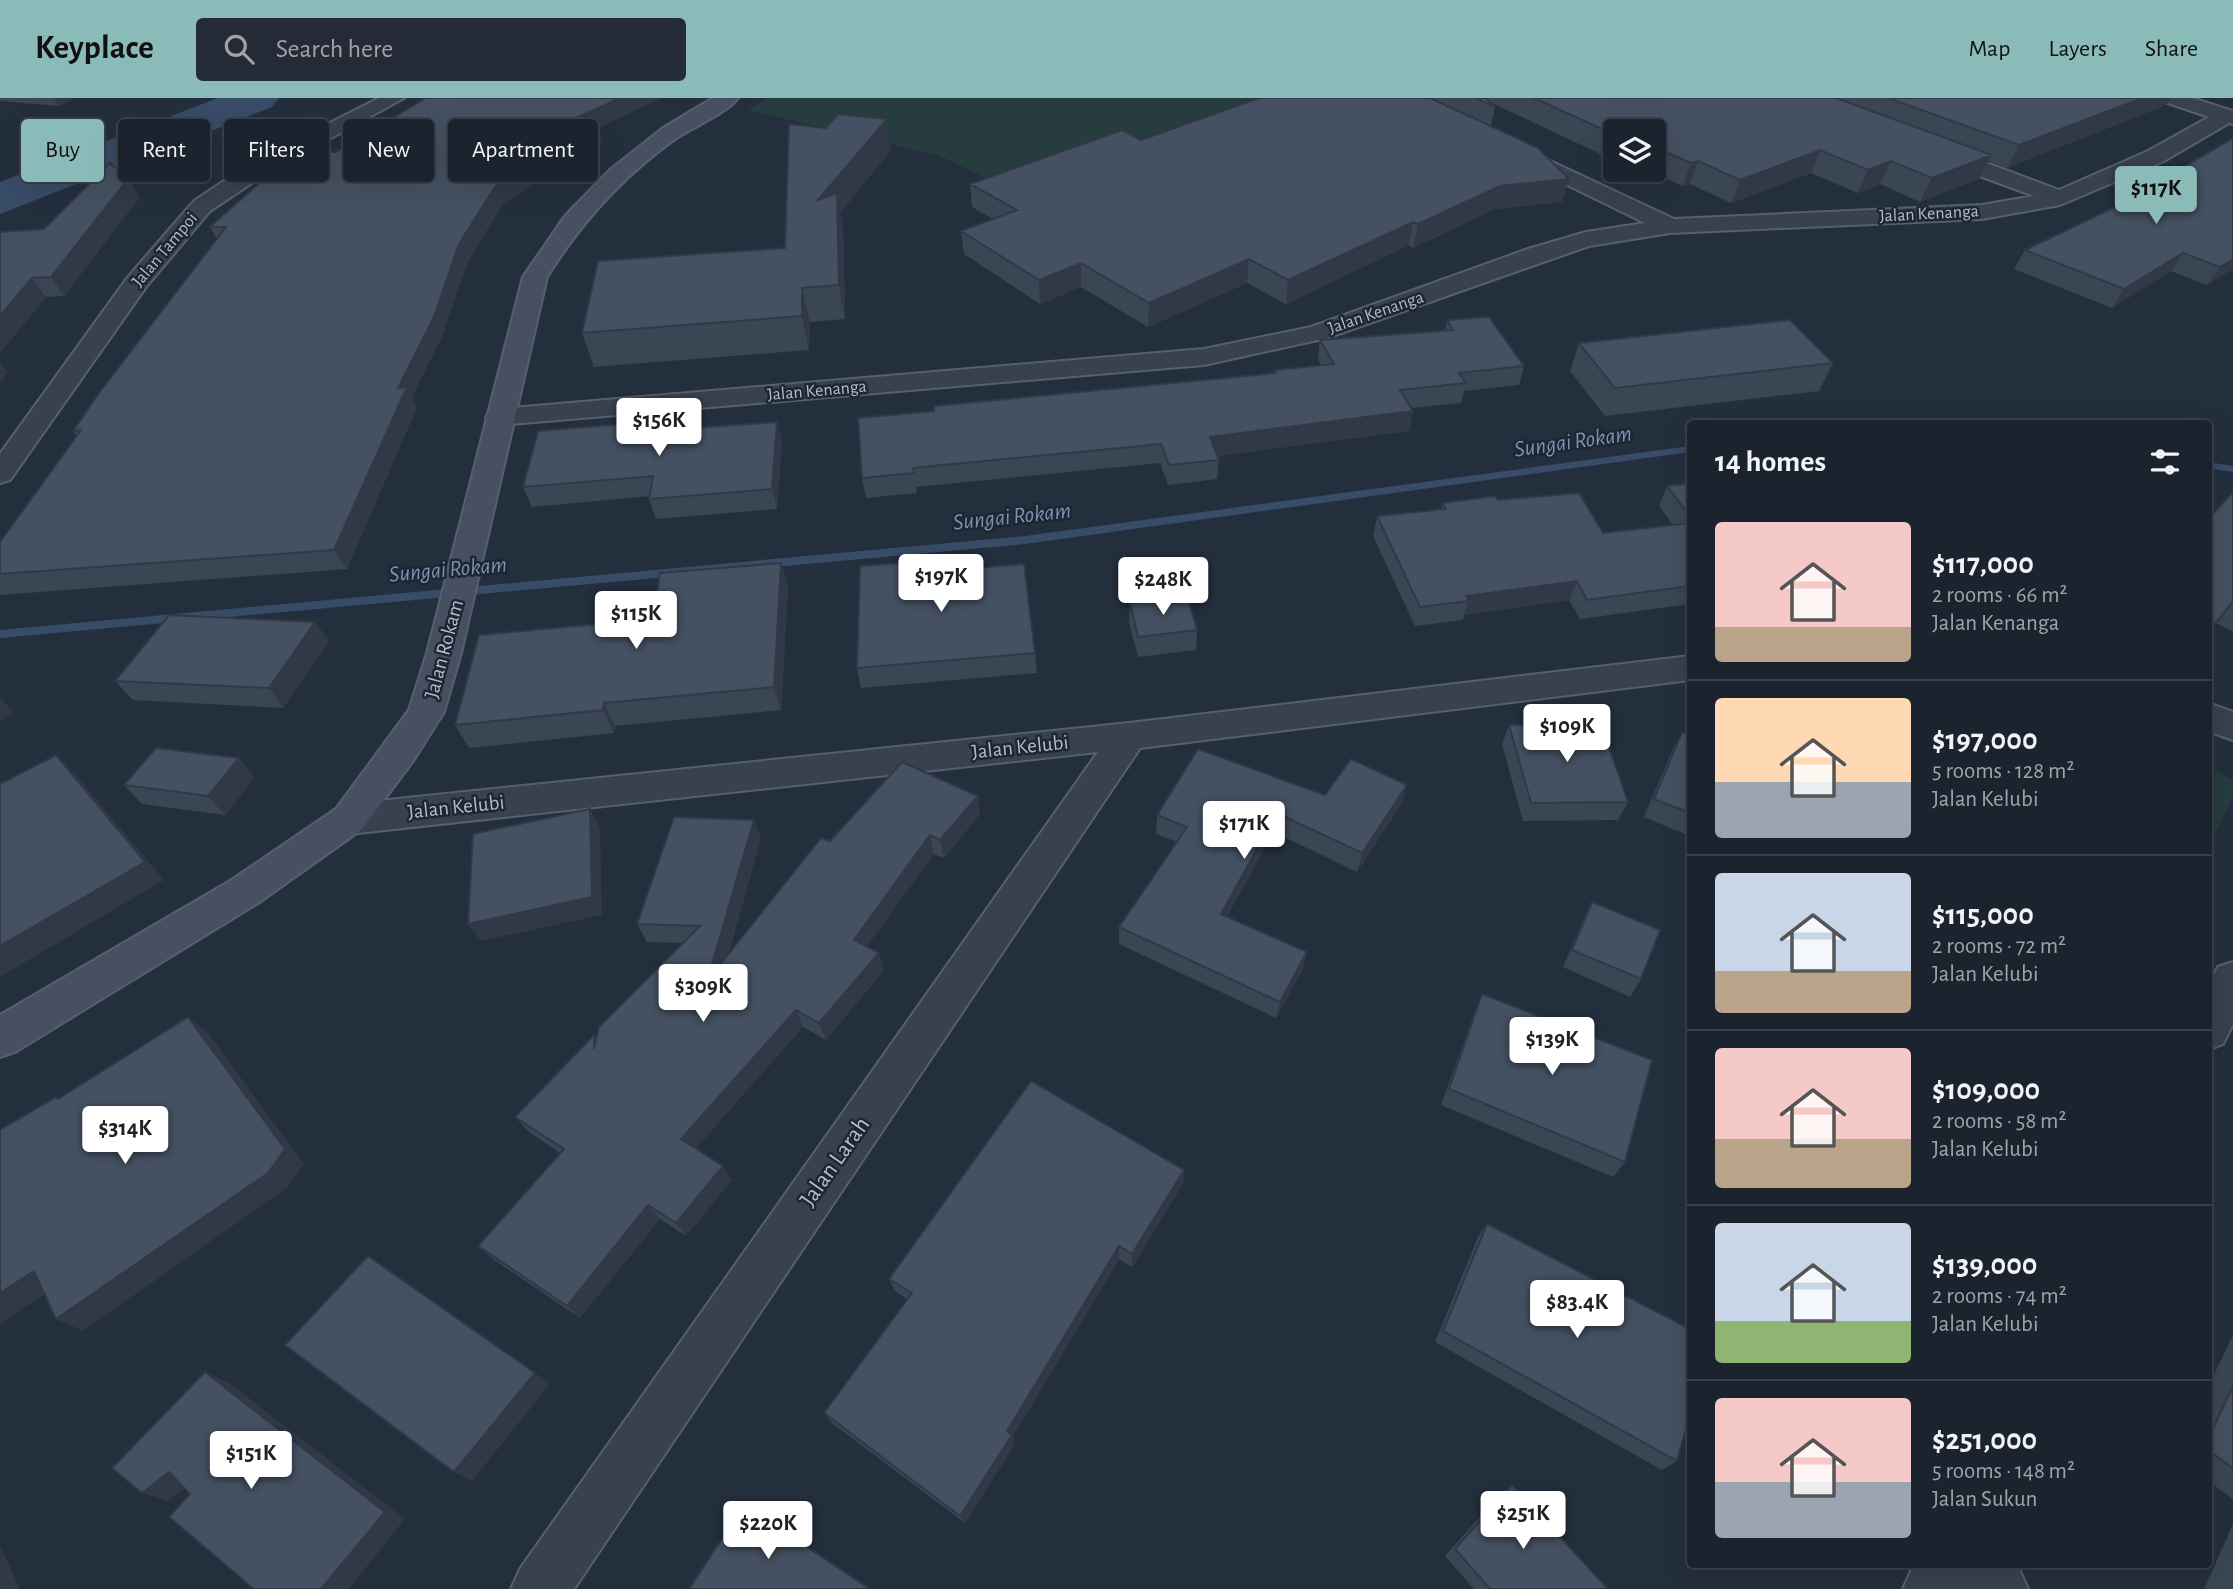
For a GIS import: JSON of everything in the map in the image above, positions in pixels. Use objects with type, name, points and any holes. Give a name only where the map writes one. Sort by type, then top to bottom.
[{"type":"main road","name":"Jalan Rokam","points":[[0,1038],[244,892],[349,819],[426,712],[444,653],[535,277],[557,238],[575,215],[612,178],[723,99]]},
{"type":"street","name":"Jalan Tampoi","points":[[0,474],[137,282],[202,206],[258,168],[394,98]]},
{"type":"street","points":[[2172,98],[2230,117]]},
{"type":"street","name":"Jalan Kenanga","points":[[500,417],[1204,357],[1318,333],[1536,254],[1586,239],[1670,226],[1982,212],[2060,198],[2156,156],[2230,117]]},
{"type":"street","points":[[1498,143],[1670,226]]},
{"type":"street","points":[[1920,146],[2060,198]]},
{"type":"street","name":"Jalan Kelubi","points":[[349,819],[1129,736],[1687,668]]},
{"type":"street","points":[[2212,718],[2233,727]]},
{"type":"street","name":"Jalan Larah","points":[[540,1589],[1129,736]]},
{"type":"street","points":[[2212,1023],[2233,980]]},
{"type":"street","points":[[1932,1589],[1941,1568]]},
{"type":"street","points":[[1973,1568],[2000,1589]]},
{"type":"green space","points":[[769,98],[1261,98],[1005,188],[940,156],[747,110]]},
{"type":"green space","points":[[2212,769],[2233,780],[2233,796],[2212,840]]},
{"type":"building","points":[[426,98],[620,98],[574,119],[448,119],[448,182],[503,182],[495,187],[459,244],[434,317],[398,388],[407,387],[334,550],[0,574],[0,542],[81,430],[73,431],[99,393],[226,227],[210,227],[260,182],[329,182],[329,152],[336,152],[343,148],[343,182],[434,182],[434,119],[391,119]]},
{"type":"building","points":[[1259,98],[1430,98],[1538,148],[1569,179],[1500,186],[1418,224],[1413,222],[1288,280],[1249,259],[1149,303],[1081,263],[1039,280],[961,231],[1017,210],[970,184],[1122,130],[1141,140]]},
{"type":"building","points":[[1476,98],[1486,98],[1495,107]]},
{"type":"building","points":[[1534,98],[1836,98],[1992,155],[1932,178],[1891,161],[1868,170],[1820,150],[1740,180],[1698,161],[1691,163],[1666,152],[1666,119],[1603,119],[1603,130]]},
{"type":"building","points":[[1888,98],[2142,98],[2019,145]]},
{"type":"building","points":[[838,114],[887,119],[818,200],[837,193],[839,285],[802,288],[802,316],[582,333],[598,261],[785,248],[789,124],[826,128]]},
{"type":"building","points":[[2233,138],[2233,259],[2220,267],[2183,253],[2124,289],[2025,250],[2117,206]]},
{"type":"building","points":[[110,163],[118,170],[118,182],[126,182],[51,277],[32,278],[0,316],[0,232],[44,229],[91,182],[104,182],[104,169]]},
{"type":"building","points":[[1489,317],[1524,366],[1459,373],[1466,383],[1400,390],[1413,411],[1210,437],[1219,460],[1169,465],[1161,444],[913,468],[914,473],[862,478],[858,418],[934,411],[934,406],[1276,373],[1275,370],[1334,364],[1320,340],[1453,330],[1447,320]]},
{"type":"building","points":[[1790,320],[1833,363],[1615,388],[1579,343]]},
{"type":"building","points":[[647,422],[646,431],[777,422],[772,489],[649,499],[653,476],[523,487],[538,431]]},
{"type":"building","points":[[1687,483],[1687,512],[1667,486]]},
{"type":"building","points":[[2233,492],[2233,603],[2212,627],[2212,515]]},
{"type":"building","points":[[1579,493],[1603,533],[1687,523],[1687,586],[1587,600],[1577,581],[1466,596],[1469,601],[1420,607],[1377,516],[1446,509],[1443,503],[1495,496],[1498,500]]},
{"type":"building","points":[[930,561],[930,572],[1024,564],[1035,653],[857,668],[860,566]]},
{"type":"building","points":[[781,563],[774,687],[604,703],[603,710],[455,725],[479,635],[653,619],[660,573]]},
{"type":"building","points":[[1187,596],[1197,630],[1138,637],[1130,603]]},
{"type":"building","points":[[169,615],[315,622],[269,688],[115,681]]},
{"type":"building","points":[[1601,724],[1628,802],[1531,803],[1509,725]]},
{"type":"building","points":[[1682,732],[1687,734],[1687,812],[1654,799]]},
{"type":"building","points":[[156,748],[239,758],[208,796],[124,785]]},
{"type":"building","points":[[1198,749],[1325,795],[1351,759],[1407,785],[1362,853],[1277,813],[1221,914],[1307,952],[1280,1002],[1119,927],[1187,827],[1157,815]]},
{"type":"building","points":[[56,755],[145,862],[0,946],[0,784]]},
{"type":"building","points":[[902,762],[978,796],[940,840],[930,835],[854,940],[879,953],[819,1023],[796,1010],[681,1139],[723,1166],[676,1223],[648,1205],[567,1306],[478,1246],[564,1149],[515,1117],[594,1035],[594,1049],[599,1027],[700,926],[637,924],[674,817],[754,820],[707,981],[821,838],[830,841]]},
{"type":"building","points":[[590,809],[592,897],[468,924],[473,834]]},
{"type":"building","points":[[1592,902],[1660,930],[1641,979],[1572,950]]},
{"type":"building","points":[[1482,994],[1652,1060],[1625,1162],[1449,1089]]},
{"type":"building","points":[[188,1017],[285,1149],[268,1173],[56,1319],[34,1271],[0,1293],[0,1130],[56,1097],[58,1099]]},
{"type":"building","points":[[1031,1081],[1184,1170],[1132,1254],[1119,1246],[1007,1431],[1012,1435],[960,1516],[824,1413],[912,1293],[889,1279]]},
{"type":"building","points":[[1487,1224],[1687,1327],[1687,1425],[1677,1461],[1443,1331]]},
{"type":"building","points":[[368,1256],[535,1373],[454,1472],[285,1345]]},
{"type":"building","points":[[205,1372],[385,1512],[321,1589],[254,1589],[169,1517],[190,1494],[169,1472],[142,1493],[112,1468]]},
{"type":"building","points":[[2233,1386],[2233,1468],[2212,1453],[2212,1431]]},
{"type":"building","points":[[1512,1485],[1608,1589],[1490,1589],[1455,1549]]},
{"type":"building","points":[[744,1505],[870,1589],[689,1589]]},
{"type":"waterway","points":[[0,199],[257,98]]},
{"type":"waterway","name":"Sungai Rokam","points":[[0,634],[1025,540],[1687,449]]},
{"type":"waterway","name":"Sungai Rokam","points":[[2212,466],[2233,469]]}]
